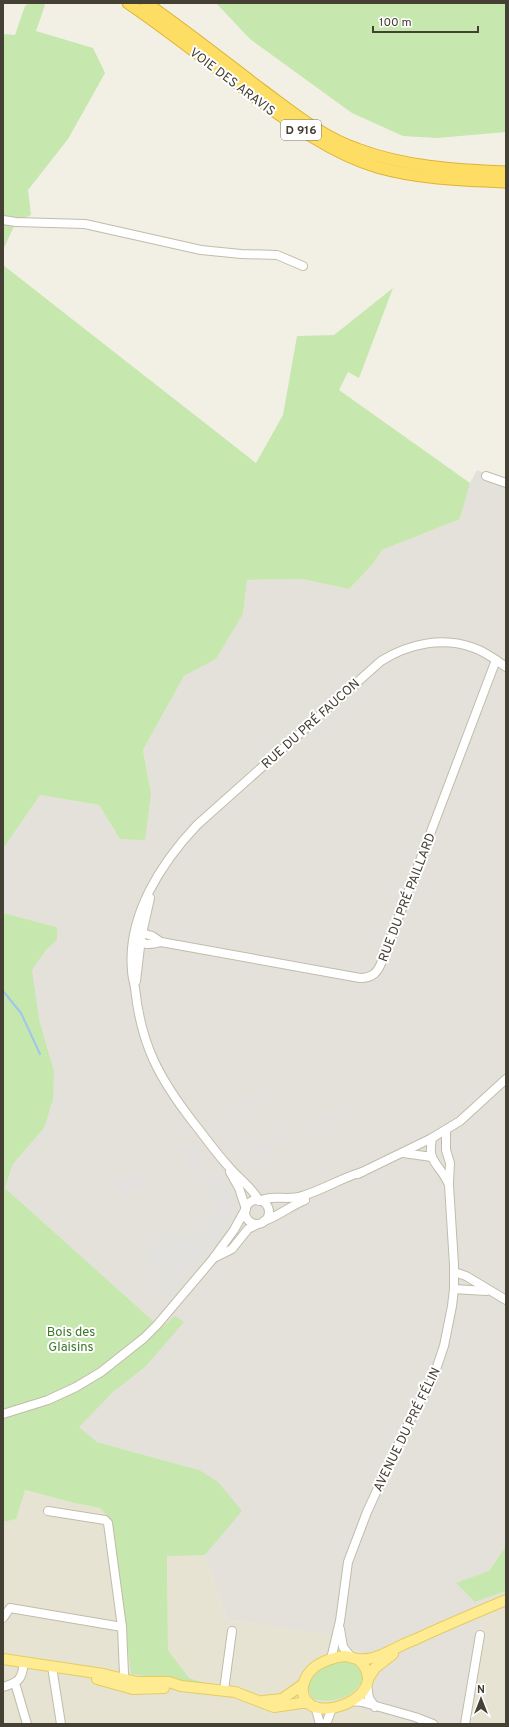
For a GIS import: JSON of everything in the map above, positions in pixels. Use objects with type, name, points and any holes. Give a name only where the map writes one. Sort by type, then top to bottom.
[{"type":"highway","name":"VOIE DES ARAVIS","points":[[128,3],[285,119],[334,150],[364,162],[404,173],[460,180],[506,182]]},
{"type":"highway","name":"VOIE DES ARAVIS","points":[[146,3],[286,108],[339,141],[381,157],[408,164],[506,172]]},
{"type":"main road","points":[[257,1701],[273,1701],[282,1699],[302,1685],[310,1671],[331,1659],[343,1656],[354,1658],[381,1655],[412,1640],[506,1600]]},
{"type":"main road","points":[[3,1659],[79,1671],[123,1683],[140,1690],[181,1686],[224,1690],[235,1692],[274,1707],[301,1703],[332,1708],[351,1701],[364,1691],[375,1668],[412,1640]]},
{"type":"main road","points":[[354,1658],[363,1664],[367,1672],[367,1682]]},
{"type":"main road","points":[[302,1685],[302,1691],[312,1705]]},
{"type":"street","points":[[3,220],[16,222],[85,224],[201,250],[241,254],[277,255],[303,266]]},
{"type":"street","points":[[486,476],[506,482]]},
{"type":"street","name":"RUE DU PRÉ FAUCON","points":[[259,1201],[256,1194],[228,1167],[172,1095],[160,1076],[142,1030],[134,988],[138,969],[139,937],[152,888],[170,855],[197,825],[381,661],[408,648],[438,642],[467,646],[479,650],[506,667]]},
{"type":"street","name":"RUE DU PRÉ PAILLARD","points":[[139,937],[152,936],[162,942],[354,977],[365,978],[374,974],[382,961],[496,660]]},
{"type":"street","points":[[212,1260],[232,1249],[248,1229],[277,1217],[295,1204],[346,1182],[362,1172],[403,1153],[446,1130],[460,1121],[479,1105],[506,1079]]},
{"type":"street","name":"AVENUE DU PRÉ FÉLIN","points":[[331,1659],[340,1621],[348,1562],[367,1512],[389,1464],[414,1412],[432,1381],[444,1346],[454,1289],[449,1185],[451,1176],[450,1163],[446,1150],[446,1130]]},
{"type":"street","points":[[432,1138],[446,1150]]},
{"type":"street","points":[[403,1153],[432,1157],[432,1138]]},
{"type":"street","name":"AVENUE DU PRÉ FÉLIN","points":[[432,1157],[445,1175],[449,1185]]},
{"type":"street","name":"RUE DU PRÉ FAUCON","points":[[228,1167],[239,1188],[245,1210]]},
{"type":"street","points":[[3,1414],[48,1400],[101,1372],[144,1338],[158,1325],[212,1260],[234,1230],[245,1210],[252,1202],[267,1198],[290,1199],[303,1196],[344,1177],[362,1172]]},
{"type":"street","points":[[259,1201],[265,1204],[268,1210],[268,1216],[261,1223]]},
{"type":"street","points":[[245,1210],[249,1221],[261,1223]]},
{"type":"street","points":[[454,1272],[466,1276],[506,1300]]},
{"type":"street","points":[[454,1289],[480,1290],[493,1293]]},
{"type":"street","points":[[48,1511],[105,1520],[108,1523],[122,1627],[123,1683]]},
{"type":"street","points":[[3,1618],[10,1608],[122,1627]]},
{"type":"street","name":"AVENUE DU PRÉ FÉLIN","points":[[340,1621],[340,1638],[343,1647],[354,1658]]},
{"type":"street","points":[[224,1690],[232,1631]]},
{"type":"street","points":[[465,1724],[480,1635]]},
{"type":"street","points":[[3,1687],[14,1683],[20,1678],[24,1662]]},
{"type":"street","points":[[52,1667],[61,1724]]},
{"type":"street","points":[[367,1682],[369,1698],[375,1707]]},
{"type":"street","points":[[14,1683],[27,1724]]},
{"type":"street","points":[[351,1701],[415,1717],[433,1724]]},
{"type":"street","points":[[312,1705],[320,1724]]},
{"type":"street","points":[[326,1724],[332,1708]]},
{"type":"shaded area","points":[[477,470],[506,483],[506,1546],[489,1571],[475,1602],[506,1591],[506,1601],[483,1610],[467,1724],[415,1724],[358,1709],[373,1659],[324,1634],[227,1620],[205,1555],[241,1511],[199,1470],[97,1442],[78,1427],[112,1393],[145,1367],[161,1328],[5,1188],[13,1164],[44,1128],[54,1071],[39,1019],[31,970],[46,950],[57,940],[57,927],[3,913],[3,849],[40,795],[99,805],[120,839],[151,793],[143,750],[184,676],[216,659],[243,614],[247,580],[302,579],[349,589],[372,565],[382,550],[460,519],[470,483]]},
{"type":"shaded area","points":[[258,1095],[260,1101],[232,1113],[230,1108]]},
{"type":"shaded area","points":[[348,1106],[350,1112],[317,1127],[314,1121]]},
{"type":"shaded area","points":[[223,1127],[247,1157],[243,1160],[219,1130]]},
{"type":"shaded area","points":[[288,1133],[290,1139],[271,1146],[273,1151],[258,1158],[254,1148]]},
{"type":"shaded area","points":[[192,1140],[206,1158],[193,1169],[178,1151]]},
{"type":"shaded area","points":[[214,1170],[228,1185],[233,1194],[235,1204],[234,1216],[213,1245],[195,1264],[174,1282],[177,1287],[166,1298],[155,1285],[166,1274],[144,1255],[168,1231],[193,1238],[209,1222],[216,1207],[210,1191],[202,1181]]},
{"type":"shaded area","points":[[133,1171],[146,1184],[126,1199],[110,1182],[115,1177],[120,1181]]},
{"type":"shaded area","points":[[24,1490],[100,1508],[111,1519],[131,1674],[217,1687],[189,1678],[168,1650],[167,1555],[205,1555],[227,1620],[325,1634],[373,1659],[358,1709],[415,1724],[3,1724],[3,1522],[16,1518]]},
{"type":"shaded area","points":[[506,1601],[506,1724],[467,1724],[483,1610]]},
{"type":"green space","points":[[29,3],[42,3],[45,5],[36,31],[93,48],[105,73],[68,139],[28,190],[31,215],[16,222],[3,250],[3,34],[15,35],[25,6]]},
{"type":"green space","points":[[216,3],[506,3],[506,132],[437,138],[403,136],[352,113],[250,39]]},
{"type":"green space","points":[[3,265],[256,463],[283,415],[297,336],[334,335],[393,288],[359,378],[348,372],[339,390],[470,483],[460,519],[382,550],[372,565],[349,589],[302,579],[247,580],[243,614],[216,659],[184,676],[143,750],[151,793],[145,840],[120,839],[99,805],[40,795],[3,849]]},
{"type":"green space","name":"Bois des Glaisins","points":[[3,913],[57,927],[57,940],[46,950],[32,970],[39,1019],[54,1071],[53,1099],[44,1128],[13,1164],[5,1188],[161,1328],[175,1316],[184,1322],[145,1367],[112,1393],[79,1427],[97,1442],[199,1470],[218,1482],[242,1511],[205,1555],[167,1556],[168,1650],[189,1678],[221,1688],[131,1674],[111,1520],[100,1508],[74,1503],[25,1490],[16,1519],[3,1522]]},
{"type":"green space","points":[[506,1546],[506,1591],[475,1602],[456,1583],[489,1571]]},
{"type":"green space","points":[[353,1661],[362,1671],[364,1678],[360,1685],[349,1695],[342,1698],[328,1701],[313,1699],[309,1686],[312,1676],[316,1672],[327,1665],[336,1662]]},
{"type":"waterway","points":[[3,991],[21,1013],[40,1054]]}]
